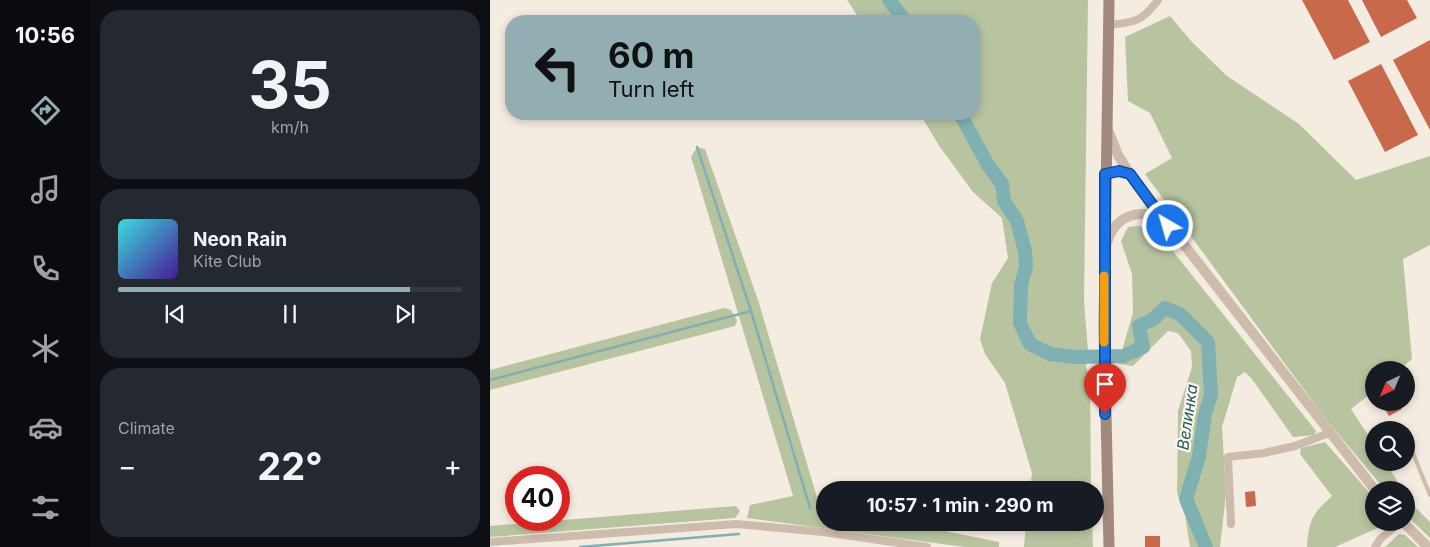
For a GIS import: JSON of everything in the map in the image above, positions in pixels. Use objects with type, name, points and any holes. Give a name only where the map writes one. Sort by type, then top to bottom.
[{"type":"main road","points":[[1109,0],[1104,208],[1104,376],[1109,547]]},
{"type":"street","points":[[1109,25],[1137,22],[1149,13],[1158,0]]},
{"type":"street","points":[[1106,124],[1113,146],[1130,174],[1168,226],[1368,481]]},
{"type":"street","points":[[1105,174],[1119,171],[1130,174]]},
{"type":"street","points":[[1104,208],[1114,216],[1141,213],[1150,215],[1168,226]]},
{"type":"street","points":[[1104,251],[1113,228],[1127,216]]},
{"type":"street","points":[[1231,524],[1228,457],[1264,453],[1295,446],[1329,433]]},
{"type":"street","points":[[490,542],[736,524],[823,532],[927,547]]},
{"type":"street","points":[[1374,547],[1390,531]]},
{"type":"street","points":[[1411,531],[1428,547]]},
{"type":"lane","points":[[1415,458],[1430,495]]},
{"type":"green space","points":[[847,0],[1088,0],[1084,302],[1088,351],[1086,367],[1090,378],[1091,481],[1031,481],[1032,473],[1005,383],[985,354],[980,339],[992,283],[1008,258],[1002,218],[973,192],[940,147],[924,120],[980,120],[980,15],[857,15]]},
{"type":"green space","points":[[1170,16],[1192,42],[1227,76],[1299,124],[1356,180],[1430,156],[1430,245],[1403,259],[1412,359],[1410,361],[1365,361],[1365,398],[1351,409],[1365,430],[1365,466],[1325,418],[1145,174],[1172,158],[1150,113],[1128,101],[1125,37]]},
{"type":"green space","points":[[697,147],[705,149],[758,300],[816,494],[816,527],[747,518],[750,505],[793,496],[691,157]]},
{"type":"green space","points":[[1138,226],[1157,231],[1316,431],[1314,435],[1293,437],[1252,379],[1245,372],[1237,377],[1222,427],[1226,494],[1220,547],[1190,547],[1185,515],[1177,493],[1178,411],[1192,367],[1191,351],[1178,333],[1168,331],[1133,366],[1118,364],[1133,313],[1132,274],[1121,241],[1128,227]]},
{"type":"green space","points":[[724,308],[731,310],[737,320],[735,326],[490,390],[490,370]]},
{"type":"green space","points":[[1325,442],[1365,488],[1365,531],[1371,531],[1335,547],[1307,547],[1313,518],[1332,496],[1300,454],[1301,448]]},
{"type":"green space","points":[[1369,471],[1391,471],[1397,481],[1378,481]]},
{"type":"green space","points":[[736,506],[740,511],[735,518],[570,531],[570,519]]},
{"type":"green space","points":[[1415,507],[1430,522],[1430,538],[1415,524]]},
{"type":"green space","points":[[505,525],[505,531],[567,531],[490,537],[490,526]]},
{"type":"green space","points":[[845,531],[945,531],[999,542],[999,547],[965,547]]},
{"type":"green space","points":[[1025,531],[1092,531],[1093,547],[1024,547]]},
{"type":"green space","points":[[1399,534],[1405,535],[1418,547],[1385,547]]},
{"type":"building","points":[[1302,0],[1348,0],[1370,42],[1334,60]]},
{"type":"building","points":[[1362,0],[1407,0],[1417,18],[1381,37]]},
{"type":"building","points":[[1430,40],[1430,130],[1393,60]]},
{"type":"building","points":[[1381,64],[1418,135],[1385,152],[1348,81]]},
{"type":"building","points":[[1386,411],[1398,411],[1389,416]]},
{"type":"building","points":[[1255,491],[1256,506],[1246,507],[1245,492]]},
{"type":"building","points":[[1145,536],[1160,536],[1160,547],[1145,547]]},
{"type":"waterway","name":"Велинка","points":[[889,0],[900,15]]},
{"type":"waterway","name":"Велинка","points":[[963,120],[988,165],[1002,184],[1004,201],[1017,221],[1025,251],[1026,267],[1021,285],[1020,323],[1030,344],[1050,354],[1075,357],[1124,356],[1143,347],[1139,326],[1152,320],[1165,308],[1180,314],[1208,342],[1211,395],[1205,414],[1199,456],[1186,499],[1206,547]]},
{"type":"waterway","points":[[697,147],[751,311],[810,508]]},
{"type":"waterway","points":[[490,380],[751,311]]},
{"type":"waterway","points":[[580,547],[739,534]]},
{"type":"slow traffic","points":[[1104,276],[1104,342]]},
{"type":"route","points":[[1105,414],[1105,174],[1119,171],[1130,174],[1168,226]]}]
